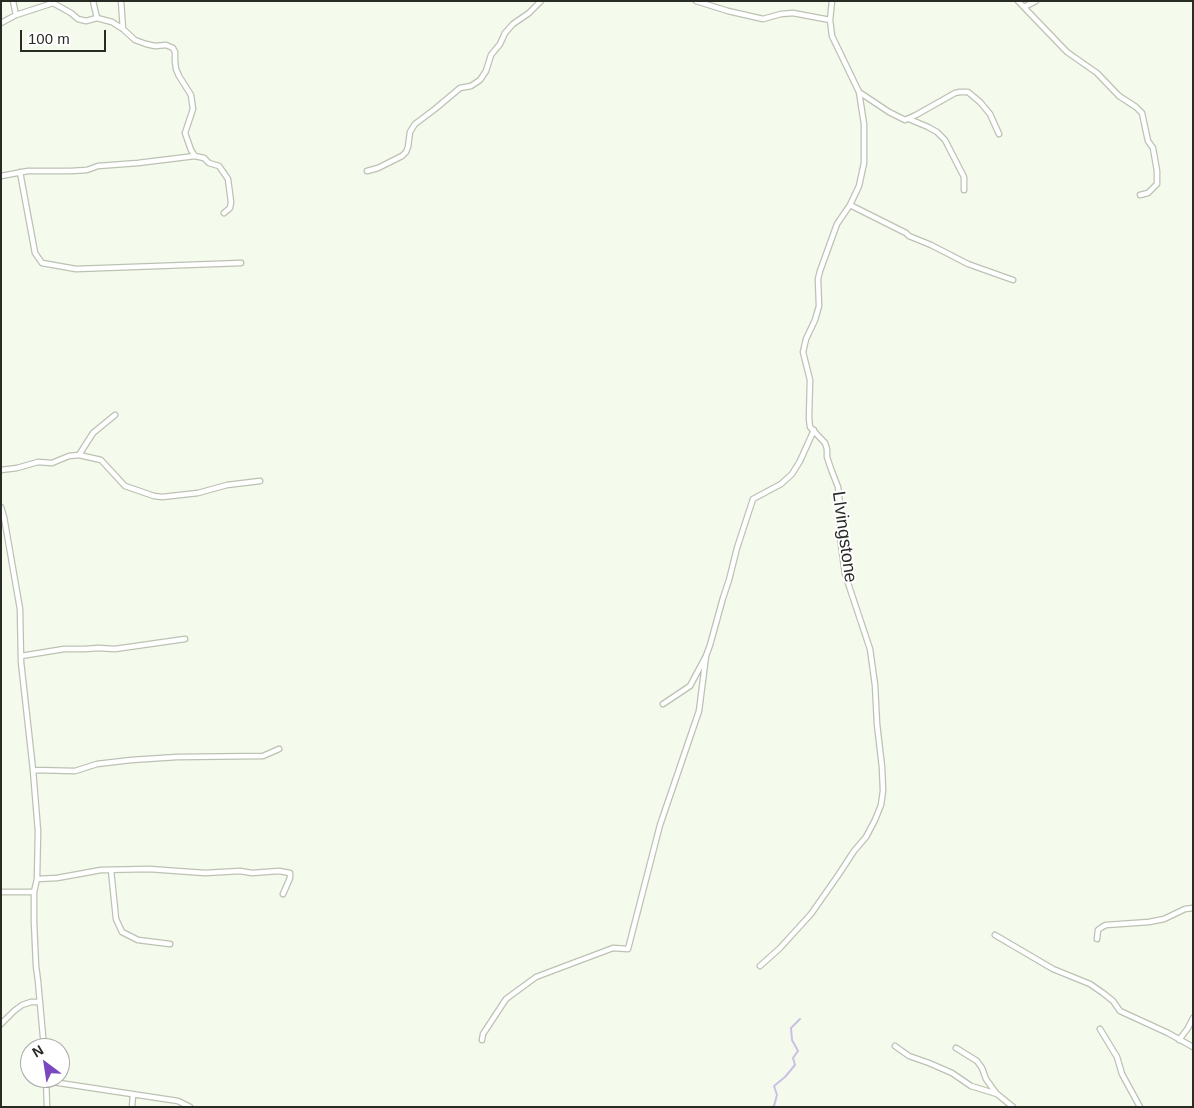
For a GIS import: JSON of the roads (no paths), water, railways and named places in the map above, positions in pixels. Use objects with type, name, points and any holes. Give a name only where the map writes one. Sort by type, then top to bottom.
[{"type":"street","points":[[13,1],[16,16]]},
{"type":"street","points":[[92,1],[98,18]]},
{"type":"street","points":[[121,1],[123,29]]},
{"type":"street","points":[[367,171],[378,168],[402,156],[406,152],[410,132],[415,124],[435,110],[460,88],[471,86],[480,80],[486,71],[491,55],[500,44],[505,33],[541,1]]},
{"type":"street","points":[[696,1],[763,19],[793,13],[830,20]]},
{"type":"street","name":"LIvingstone","points":[[760,966],[780,948],[811,914],[854,851],[866,837],[881,805],[883,791],[875,685],[870,649],[845,574],[840,538],[841,511],[838,487],[827,457],[825,443],[810,426],[810,380],[803,352],[806,338],[815,320],[819,306],[818,279],[820,270],[837,224],[850,205],[861,181],[864,163],[864,124],[859,92],[832,36],[830,20],[832,1]]},
{"type":"street","points":[[1018,1],[1067,52],[1098,73],[1119,96],[1142,113],[1148,141],[1153,148],[1157,184],[1148,193],[1140,195]]},
{"type":"street","points":[[1024,7],[1036,1]]},
{"type":"street","points":[[1,22],[53,3],[78,19],[86,21],[98,18],[112,22],[135,40],[155,46],[173,48],[179,76],[191,95],[193,109],[185,133],[195,156]]},
{"type":"street","points":[[859,92],[896,116],[909,119],[933,130],[945,140],[964,177],[964,190]]},
{"type":"street","points":[[909,119],[955,93],[964,92],[972,95],[986,109],[999,134]]},
{"type":"street","points":[[1,176],[28,171],[87,170],[98,166],[195,156],[204,158],[210,163],[219,166],[228,179],[230,208],[224,213]]},
{"type":"street","points":[[20,172],[35,253],[42,263],[76,269],[241,263]]},
{"type":"street","points":[[850,205],[968,264],[1013,280]]},
{"type":"street","points":[[79,455],[93,433],[115,415]]},
{"type":"street","points":[[663,704],[690,686],[706,656],[729,580],[734,555],[753,499],[781,484],[792,474],[814,430]]},
{"type":"street","points":[[1,470],[38,462],[52,464],[69,456],[79,455],[101,460],[125,486],[162,497],[198,493],[227,485],[260,481]]},
{"type":"street","points":[[1,507],[20,609],[20,656],[38,831],[37,879],[34,892],[36,966],[43,1038]]},
{"type":"street","points":[[20,656],[64,649],[115,649],[185,638]]},
{"type":"street","points":[[482,1040],[483,1034],[506,999],[536,977],[613,948],[628,949],[660,825],[698,711],[706,656]]},
{"type":"street","points":[[33,770],[75,770],[97,764],[177,757],[263,756],[279,749]]},
{"type":"street","points":[[37,879],[56,878],[102,870],[149,869],[205,873],[279,871],[290,873],[290,878],[283,894]]},
{"type":"street","points":[[111,870],[116,919],[122,932],[138,940],[170,944]]},
{"type":"street","points":[[1,892],[34,892]]},
{"type":"street","points":[[1097,939],[1098,930],[1102,926],[1149,922],[1193,908]]},
{"type":"street","points":[[995,935],[1053,968],[1090,984],[1113,1001],[1120,1011],[1193,1046]]},
{"type":"street","points":[[1,1024],[22,1005],[40,1002]]},
{"type":"street","points":[[1180,1040],[1193,1018]]},
{"type":"street","points":[[1100,1029],[1118,1057],[1122,1074],[1140,1107]]},
{"type":"street","points":[[895,1046],[909,1056],[952,1073],[971,1086],[997,1094]]},
{"type":"street","points":[[956,1048],[977,1061],[986,1079],[997,1094],[1013,1107]]},
{"type":"street","points":[[70,1084],[178,1101],[190,1107]]},
{"type":"street","points":[[46,1088],[47,1107]]},
{"type":"street","points":[[132,1107],[133,1094]]},
{"type":"waterway","points":[[772,1107],[777,1095],[774,1086],[795,1065],[793,1058],[798,1051],[792,1040],[791,1028],[800,1019]]}]
